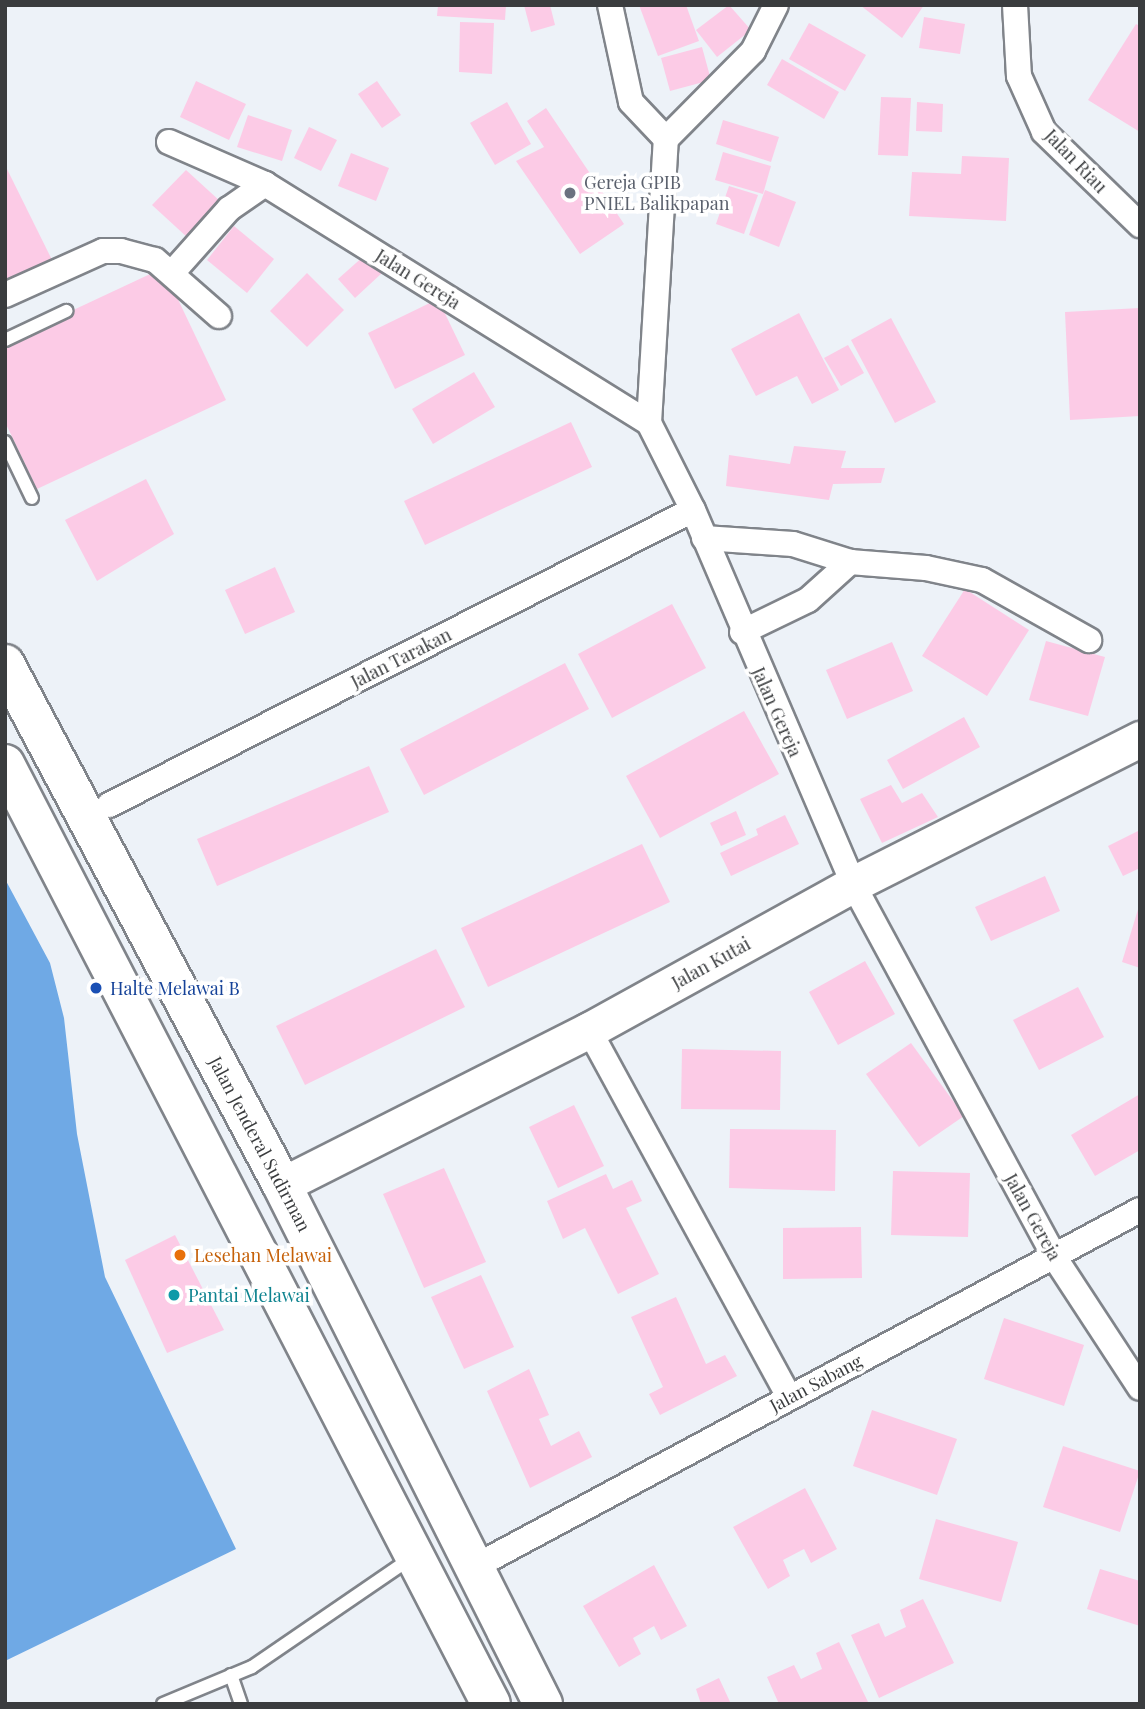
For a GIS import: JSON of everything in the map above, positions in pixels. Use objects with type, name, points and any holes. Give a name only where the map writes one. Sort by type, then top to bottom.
[{"type":"highway","name":"Jalan Jenderal Sudirman","points":[[5,664],[282,1185],[543,1704]]},
{"type":"highway","points":[[5,764],[233,1211],[491,1704]]},
{"type":"highway","points":[[233,1211],[282,1185]]},
{"type":"street","points":[[610,5],[631,102],[666,139]]},
{"type":"street","points":[[649,423],[666,139],[753,51],[776,5]]},
{"type":"street","name":"Jalan Riau","points":[[1015,5],[1019,76],[1044,132],[1140,225]]},
{"type":"street","name":"Jalan Gereja","points":[[169,142],[265,184],[649,423],[693,510],[742,632],[853,884],[1055,1258],[1140,1388]]},
{"type":"street","points":[[172,273],[229,209],[265,184]]},
{"type":"street","points":[[5,295],[103,251],[155,260],[219,316]]},
{"type":"street","name":"Jalan Tarakan","points":[[109,806],[693,510]]},
{"type":"street","points":[[704,538],[793,544],[850,562],[926,568],[982,580],[1089,640]]},
{"type":"street","points":[[742,632],[808,600],[850,562]]},
{"type":"street","name":"Jalan Kutai","points":[[282,1185],[589,1030],[853,884],[1140,739]]},
{"type":"street","points":[[589,1030],[789,1397]]},
{"type":"street","name":"Jalan Sabang","points":[[493,1557],[789,1397],[1055,1258],[1140,1210]]},
{"type":"lane","points":[[5,340],[66,311]]},
{"type":"lane","points":[[5,443],[32,498]]},
{"type":"lane","points":[[163,1704],[251,1667],[414,1557]]},
{"type":"lane","points":[[231,1675],[241,1704]]},
{"type":"water","points":[[5,879],[50,963],[64,1018],[77,1134],[105,1277],[236,1549],[5,1661]]},
{"type":"building","points":[[438,5],[506,5],[505,20],[437,16]]},
{"type":"building","points":[[524,5],[550,5],[555,25],[531,32]]},
{"type":"building","points":[[639,5],[686,5],[699,41],[658,56]]},
{"type":"building","points":[[729,5],[751,30],[717,57],[696,30]]},
{"type":"building","points":[[860,5],[924,5],[902,38]]},
{"type":"building","points":[[924,17],[965,24],[960,54],[919,48]]},
{"type":"building","points":[[460,22],[494,23],[492,74],[459,72]]},
{"type":"building","points":[[809,23],[866,55],[845,91],[789,59]]},
{"type":"building","points":[[1136,24],[1140,26],[1140,132],[1088,100]]},
{"type":"building","points":[[702,47],[711,80],[670,91],[661,58]]},
{"type":"building","points":[[782,59],[839,92],[824,119],[767,85]]},
{"type":"building","points":[[196,81],[246,104],[229,140],[180,117]]},
{"type":"building","points":[[377,81],[401,115],[382,128],[358,94]]},
{"type":"building","points":[[881,97],[911,98],[908,156],[878,155]]},
{"type":"building","points":[[507,102],[531,144],[495,165],[470,123]]},
{"type":"building","points":[[917,102],[943,104],[942,132],[916,131]]},
{"type":"building","name":"Gereja GPIB PNIEL Balikpapan","points":[[546,108],[624,224],[580,254],[516,161],[544,147],[527,121]]},
{"type":"building","points":[[248,115],[292,130],[282,161],[237,147]]},
{"type":"building","points":[[723,120],[779,137],[771,162],[716,144]]},
{"type":"building","points":[[309,127],[337,140],[321,171],[294,158]]},
{"type":"building","points":[[723,152],[771,166],[763,194],[715,180]]},
{"type":"building","points":[[351,153],[389,168],[376,201],[338,186]]},
{"type":"building","points":[[962,156],[1009,158],[1006,221],[909,216],[912,172],[961,174]]},
{"type":"building","points":[[5,165],[55,266],[5,290]]},
{"type":"building","points":[[186,170],[221,202],[188,238],[152,205]]},
{"type":"building","points":[[729,186],[758,195],[744,234],[716,224]]},
{"type":"building","points":[[765,190],[796,202],[779,247],[749,235]]},
{"type":"building","points":[[234,226],[274,259],[247,293],[207,260]]},
{"type":"building","points":[[365,255],[382,273],[355,298],[338,279]]},
{"type":"building","points":[[163,268],[226,400],[37,489],[5,422],[5,342]]},
{"type":"building","points":[[307,273],[344,310],[307,347],[270,311]]},
{"type":"building","points":[[438,299],[465,355],[395,389],[368,333]]},
{"type":"building","points":[[1140,308],[1140,416],[1070,420],[1065,312]]},
{"type":"building","points":[[799,313],[839,390],[812,404],[797,376],[756,396],[731,349]]},
{"type":"building","points":[[891,318],[936,402],[895,423],[851,340]]},
{"type":"building","points":[[848,345],[864,373],[841,386],[824,358]]},
{"type":"building","points":[[474,372],[495,407],[433,444],[412,409]]},
{"type":"building","points":[[571,422],[592,467],[425,545],[404,501]]},
{"type":"building","points":[[794,446],[846,451],[841,468],[885,468],[881,483],[833,484],[829,500],[726,486],[729,455],[790,464]]},
{"type":"building","points":[[146,479],[174,534],[97,581],[65,520]]},
{"type":"building","points":[[275,567],[295,612],[245,634],[225,590]]},
{"type":"building","points":[[965,589],[1029,630],[987,696],[922,656]]},
{"type":"building","points":[[672,604],[706,668],[612,718],[578,654]]},
{"type":"building","points":[[1046,641],[1105,657],[1088,716],[1029,700]]},
{"type":"building","points":[[892,642],[913,691],[847,719],[826,670]]},
{"type":"building","points":[[565,663],[589,709],[424,795],[400,749]]},
{"type":"building","points":[[744,711],[779,774],[660,838],[626,776]]},
{"type":"building","points":[[964,717],[980,747],[903,789],[887,760]]},
{"type":"building","points":[[369,766],[389,812],[217,886],[197,839]]},
{"type":"building","points":[[891,785],[902,803],[922,793],[938,817],[882,843],[860,799]]},
{"type":"building","points":[[736,811],[746,835],[721,846],[710,823]]},
{"type":"building","points":[[785,815],[799,844],[731,876],[720,853],[758,835],[756,829]]},
{"type":"building","points":[[1140,830],[1140,868],[1123,876],[1108,846]]},
{"type":"building","points":[[642,844],[670,902],[488,987],[461,928]]},
{"type":"building","points":[[1045,876],[1060,911],[991,941],[975,907]]},
{"type":"building","points":[[1140,906],[1140,968],[1122,962]]},
{"type":"building","points":[[436,949],[465,1007],[305,1085],[276,1026]]},
{"type":"building","points":[[865,961],[895,1014],[838,1045],[809,992]]},
{"type":"building","points":[[1078,987],[1104,1037],[1039,1070],[1013,1020]]},
{"type":"building","points":[[911,1043],[964,1116],[919,1147],[866,1074]]},
{"type":"building","points":[[682,1049],[781,1051],[780,1110],[681,1109]]},
{"type":"building","points":[[1140,1094],[1140,1150],[1095,1176],[1071,1135]]},
{"type":"building","points":[[574,1105],[604,1166],[558,1188],[529,1127]]},
{"type":"building","points":[[730,1129],[836,1130],[835,1191],[729,1188]]},
{"type":"building","points":[[444,1168],[486,1262],[424,1288],[383,1194]]},
{"type":"building","points":[[893,1171],[970,1173],[968,1237],[891,1235]]},
{"type":"building","points":[[606,1174],[613,1189],[632,1180],[642,1201],[626,1208],[659,1274],[618,1294],[585,1228],[563,1239],[547,1201]]},
{"type":"building","points":[[861,1227],[862,1278],[783,1279],[783,1228]]},
{"type":"building","name":"Pantai Melawai","points":[[175,1235],[224,1330],[167,1353],[125,1260]]},
{"type":"building","points":[[481,1275],[514,1347],[464,1369],[431,1297]]},
{"type":"building","points":[[676,1297],[706,1364],[725,1355],[737,1376],[660,1415],[649,1394],[663,1387],[631,1317]]},
{"type":"building","points":[[1004,1318],[1084,1345],[1064,1406],[984,1379]]},
{"type":"building","points":[[529,1369],[549,1415],[539,1419],[551,1446],[579,1431],[592,1457],[530,1488],[487,1391]]},
{"type":"building","points":[[872,1410],[957,1439],[937,1495],[853,1466]]},
{"type":"building","points":[[1063,1446],[1140,1471],[1120,1532],[1043,1507]]},
{"type":"building","points":[[805,1488],[837,1549],[811,1563],[804,1549],[783,1560],[790,1576],[768,1589],[733,1527]]},
{"type":"building","points":[[936,1519],[1018,1542],[1001,1602],[919,1579]]},
{"type":"building","points":[[654,1565],[687,1626],[661,1640],[654,1626],[633,1638],[641,1654],[619,1667],[583,1606]]},
{"type":"building","points":[[1100,1569],[1140,1581],[1140,1626],[1087,1609]]},
{"type":"building","points":[[923,1599],[954,1663],[879,1698],[851,1635],[879,1623],[885,1637],[906,1627],[900,1610]]},
{"type":"building","points":[[839,1642],[869,1704],[779,1704],[767,1677],[794,1665],[801,1679],[822,1669],[816,1653]]},
{"type":"building","points":[[719,1678],[731,1704],[701,1704],[696,1689]]},
{"type":"place","name":"Gereja GPIB PNIEL Balikpapan","points":[[570,193]]},
{"type":"place","name":"Halte Melawai B","points":[[96,988]]},
{"type":"place","name":"Lesehan Melawai","points":[[180,1255]]},
{"type":"place","name":"Pantai Melawai","points":[[174,1295]]}]
